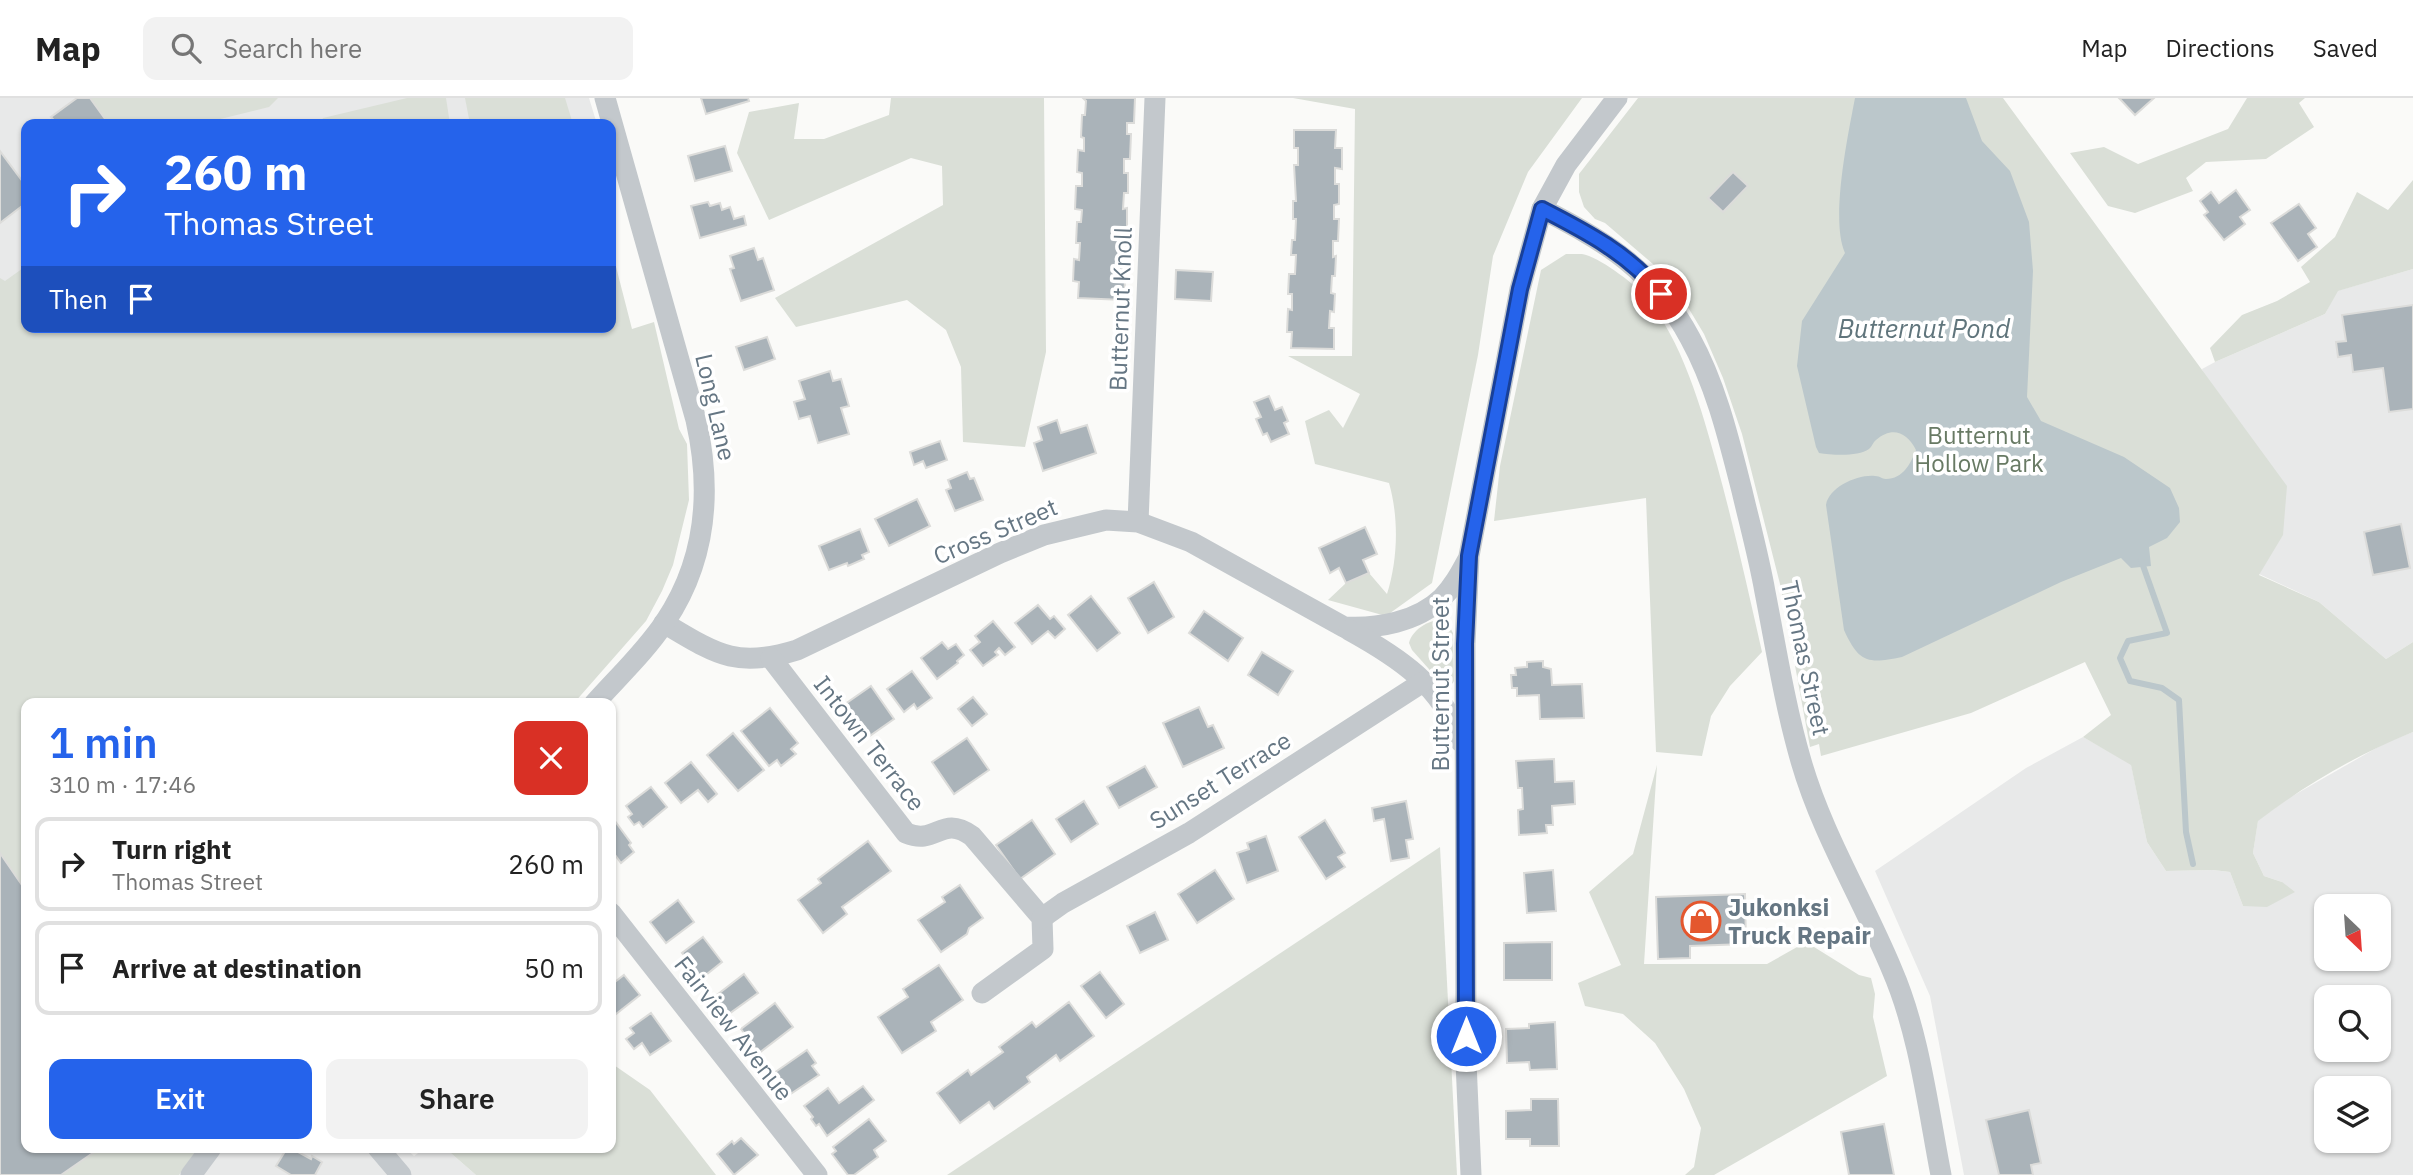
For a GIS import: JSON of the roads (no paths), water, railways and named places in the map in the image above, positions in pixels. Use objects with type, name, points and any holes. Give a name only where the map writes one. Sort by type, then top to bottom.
[{"type":"street","name":"Long Lane","points":[[605,98],[611,119]]},
{"type":"street","name":"Butternut Knoll","points":[[1138,522],[1155,98]]},
{"type":"street","name":"Butternut Street","points":[[1471,1175],[1466,1062],[1465,644],[1469,556],[1520,289],[1542,209],[1566,165],[1617,98]]},
{"type":"street","name":"Long Lane","points":[[599,698],[664,623],[683,591],[695,555],[704,514],[706,481],[704,452],[616,137]]},
{"type":"street","name":"Thomas Street","points":[[1542,209],[1584,230],[1650,280],[1690,338],[1707,375],[1722,417],[1765,587],[1786,701],[1802,763],[1836,851],[1897,984],[1916,1054],[1941,1175]]},
{"type":"street","name":"Cross Street","points":[[664,623],[722,654],[747,659],[771,658],[797,650],[1000,553],[1044,535],[1106,520],[1138,522],[1191,542],[1344,627],[1401,662],[1443,702],[1454,722],[1466,767]]},
{"type":"street","name":"Cross Street","points":[[1344,627],[1369,629],[1418,613],[1441,599],[1456,581],[1469,556]]},
{"type":"street","name":"Intown Terrace","points":[[771,658],[906,833],[918,838],[948,827],[962,829],[972,836],[1042,918]]},
{"type":"street","name":"Sunset Terrace","points":[[1042,918],[1063,903],[1189,833],[1423,682]]},
{"type":"street","points":[[982,993],[1043,948],[1042,918]]},
{"type":"street","name":"Fairview Avenue","points":[[616,919],[817,1175]]},
{"type":"street","points":[[191,1175],[207,1153]]},
{"type":"street","points":[[382,1153],[401,1175]]},
{"type":"water","name":"Butternut Pond","points":[[1855,98],[1966,98],[1982,141],[2010,171],[2029,222],[2033,271],[2027,397],[2041,421],[2124,457],[2170,488],[2179,508],[2180,522],[2167,538],[2149,547],[2151,566],[2131,568],[2121,558],[2061,582],[1902,657],[1881,660],[1860,655],[1844,630],[1826,505],[1838,487],[1845,483],[1868,476],[1892,478],[1902,473],[1916,450],[1904,435],[1893,432],[1882,436],[1864,452],[1838,455],[1819,453],[1797,366],[1802,321],[1845,253],[1839,220],[1840,199]]},
{"type":"waterway","points":[[2141,560],[2167,633],[2128,641],[2120,658],[2130,681],[2162,688],[2179,700],[2186,832],[2193,864]]},
{"type":"place","name":"Jukonksi Truck Repair","points":[[1701,921]]},
{"type":"park label","name":"Butternut Hollow Park","points":[[1979,449]]}]
